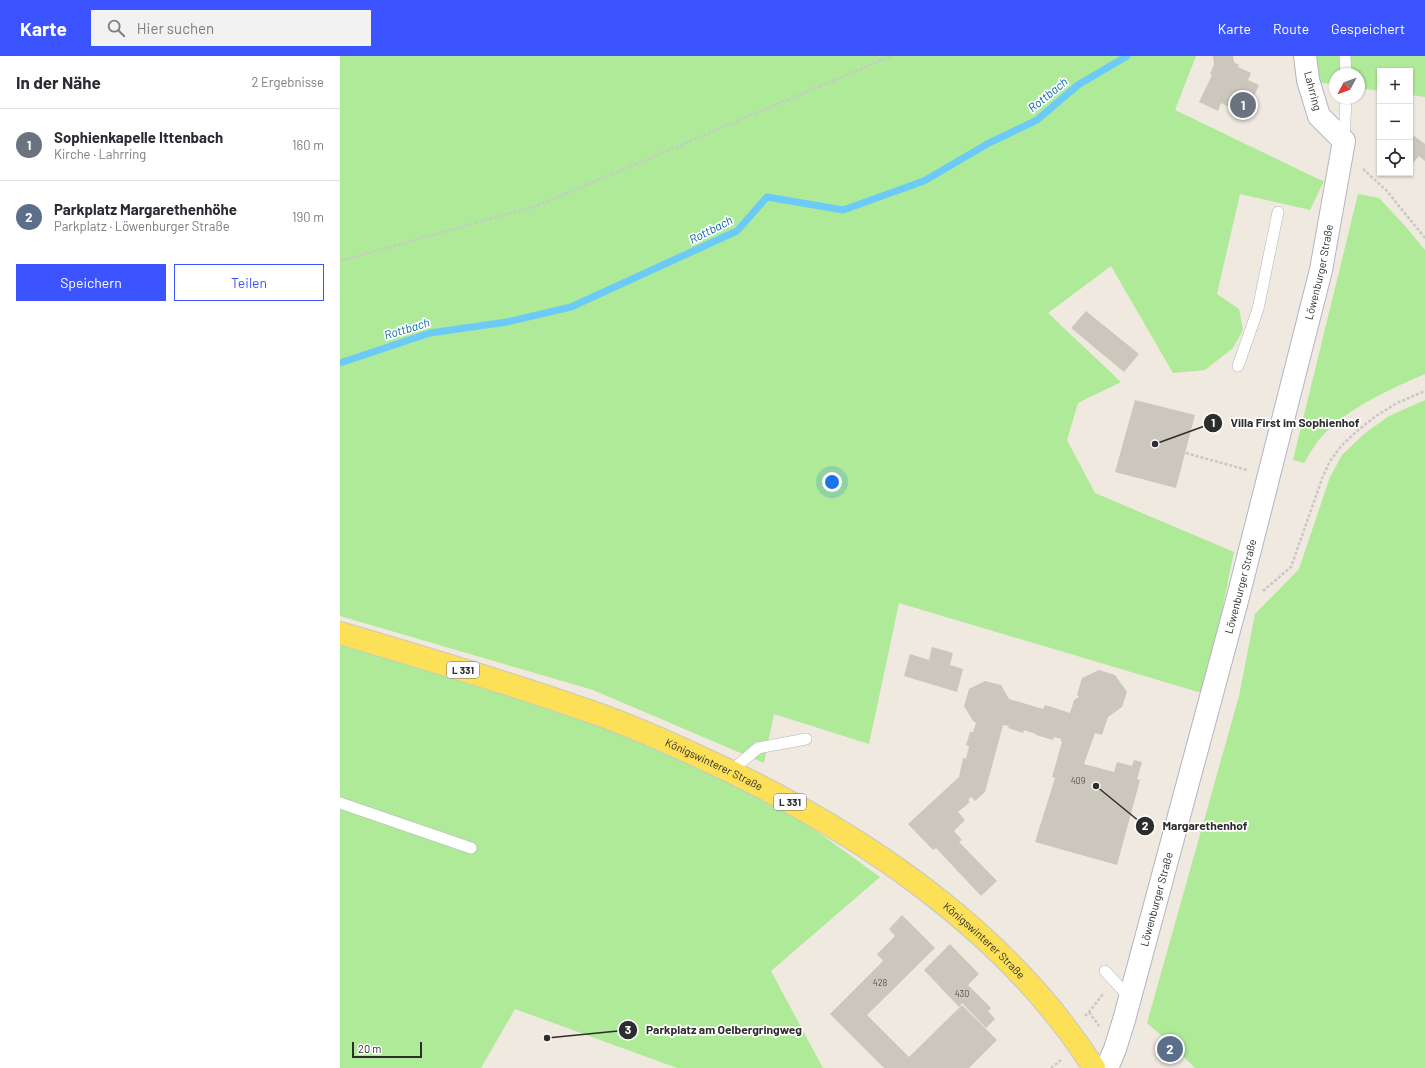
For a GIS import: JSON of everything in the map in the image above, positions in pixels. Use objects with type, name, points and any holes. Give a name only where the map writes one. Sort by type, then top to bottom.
[{"type":"main road","name":"Königswinterer Straße","points":[[340,636],[503,682],[585,709],[732,771],[777,794],[829,824],[887,862],[953,912],[1003,955],[1060,1019],[1094,1068]]},
{"type":"street","name":"Lahrring","points":[[1305,56],[1308,80],[1319,116],[1343,145]]},
{"type":"street","name":"Löwenburger Straße","points":[[1107,1068],[1115,1050],[1130,998],[1238,597],[1281,400],[1321,270],[1343,145]]},
{"type":"lane","points":[[1346,56],[1346,68]]},
{"type":"lane","name":"Löwenburger Straße","points":[[1343,145],[1346,104]]},
{"type":"lane","points":[[1238,366],[1258,308],[1278,212]]},
{"type":"lane","points":[[732,771],[758,748],[806,739]]},
{"type":"lane","points":[[340,803],[471,848]]},
{"type":"lane","points":[[1105,971],[1130,998]]},
{"type":"path","points":[[340,261],[539,205],[891,56]]},
{"type":"path","points":[[1343,145],[1386,190],[1425,238]]},
{"type":"path","points":[[1238,597],[1251,601],[1291,568],[1330,461],[1342,445],[1376,416],[1397,403],[1425,391]]},
{"type":"path","points":[[1186,453],[1243,469]]},
{"type":"path","points":[[1051,1068],[1064,1058]]},
{"type":"green space","points":[[340,56],[1196,56],[1175,110],[1324,181],[1310,210],[1240,194],[1217,294],[1239,309],[1243,330],[1233,348],[1205,370],[1173,373],[1111,266],[1048,313],[1121,382],[1078,403],[1067,440],[1095,493],[1234,552],[1205,694],[899,603],[869,744],[774,714],[764,763],[593,690],[340,616]]},
{"type":"green space","points":[[1311,56],[1425,56],[1425,97],[1413,95],[1413,68],[1377,68],[1377,91],[1365,89],[1365,68],[1329,68],[1329,84],[1317,82]]},
{"type":"green space","points":[[1358,194],[1379,198],[1425,250],[1425,374],[1385,392],[1347,414],[1322,436],[1304,463],[1293,460]]},
{"type":"green space","points":[[1425,400],[1425,1068],[1195,1068],[1147,1023],[1239,696],[1255,614],[1299,569],[1330,477],[1342,455],[1364,434],[1389,416]]},
{"type":"green space","points":[[340,645],[581,716],[753,785],[880,877],[771,971],[823,1068],[677,1068],[515,1009],[481,1068],[340,1068]]},
{"type":"building","points":[[1213,56],[1233,56],[1234,62],[1239,65],[1238,67],[1251,73],[1248,80],[1259,85],[1252,101],[1249,100],[1243,113],[1221,103],[1218,111],[1199,102],[1212,75],[1210,74],[1214,64]]},
{"type":"building","points":[[1413,135],[1425,144],[1425,161],[1419,156],[1414,162]]},
{"type":"building","points":[[1086,311],[1139,354],[1124,372],[1071,328]]},
{"type":"building","points":[[1135,400],[1195,415],[1176,488],[1115,472]]},
{"type":"building","points":[[932,647],[953,653],[950,665],[963,669],[957,692],[904,676],[910,654],[929,660]]},
{"type":"building","points":[[1099,670],[1115,675],[1127,692],[1122,707],[1108,717],[1102,735],[1095,733],[1084,764],[1114,772],[1117,762],[1132,766],[1134,760],[1142,762],[1137,779],[1140,780],[1117,865],[1035,842],[1055,778],[1052,777],[1062,742],[1061,739],[1054,737],[1053,740],[1024,730],[1023,733],[1008,728],[1009,726],[1003,725],[985,792],[975,801],[971,797],[968,800],[970,802],[958,812],[965,820],[954,831],[962,840],[959,842],[997,881],[981,896],[936,848],[933,850],[908,824],[959,777],[963,758],[966,759],[969,746],[966,745],[970,732],[973,732],[976,723],[973,721],[964,706],[969,689],[985,681],[1001,685],[1009,699],[1043,709],[1045,705],[1070,713],[1074,700],[1079,697],[1077,695],[1082,678]]},
{"type":"building","points":[[902,915],[935,948],[867,1015],[909,1057],[962,1005],[997,1040],[969,1068],[884,1068],[830,1014],[883,961],[877,954],[895,936],[889,929]]},
{"type":"building","points":[[950,944],[979,974],[968,985],[991,1008],[988,1011],[995,1019],[986,1028],[962,1003],[959,1007],[924,970]]},
{"type":"waterway","name":"Rottbach","points":[[340,363],[430,333],[507,322],[571,307],[737,231],[767,197],[843,210],[924,181],[989,143],[1037,120],[1078,85],[1127,56]]},
{"type":"place","name":"Sophienkapelle Ittenbach","points":[[1243,105]]},
{"type":"place","name":"Villa First im Sophienhof","points":[[1155,444]]},
{"type":"place","name":"Margarethenhof","points":[[1096,786]]},
{"type":"place","name":"Parkplatz am Oelbergringweg","points":[[547,1038]]},
{"type":"place","name":"Parkplatz Margarethenhöhe","points":[[1170,1049]]}]
